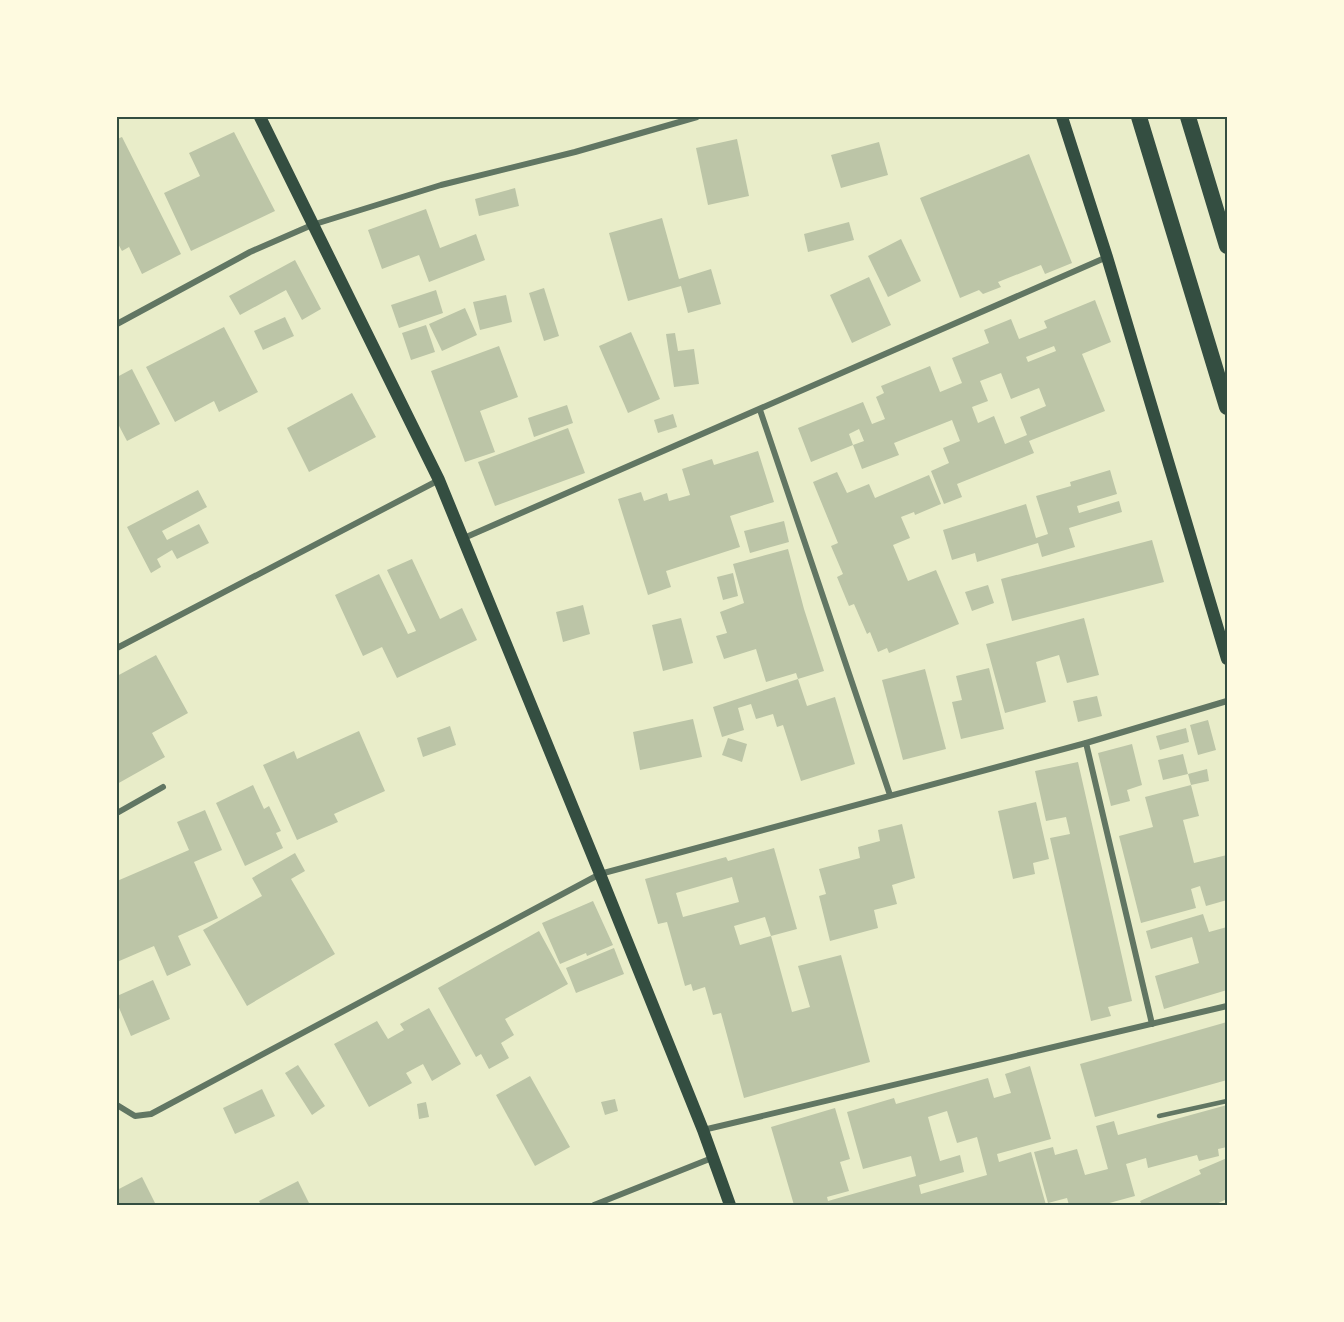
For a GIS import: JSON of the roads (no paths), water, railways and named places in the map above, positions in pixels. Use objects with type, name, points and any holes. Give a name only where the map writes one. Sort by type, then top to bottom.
[{"type":"highway","points":[[1139,117],[1227,407]]},
{"type":"highway","points":[[1188,117],[1227,246]]},
{"type":"main road","points":[[260,117],[439,480],[703,1130],[730,1205]]},
{"type":"main road","points":[[1062,117],[1107,257],[1227,659]]},
{"type":"street","points":[[117,324],[250,252],[312,225],[441,185],[575,152],[697,117]]},
{"type":"street","points":[[464,538],[1107,257]]},
{"type":"street","points":[[760,410],[890,795]]},
{"type":"street","points":[[117,648],[439,480]]},
{"type":"street","points":[[117,1105],[139,1117],[151,1114],[600,874],[1086,743],[1227,701]]},
{"type":"street","points":[[1086,743],[1152,1024]]},
{"type":"street","points":[[117,813],[164,787]]},
{"type":"street","points":[[703,1130],[1227,1006]]},
{"type":"street","points":[[594,1205],[712,1158]]},
{"type":"lane","points":[[1160,1116],[1227,1101]]}]
